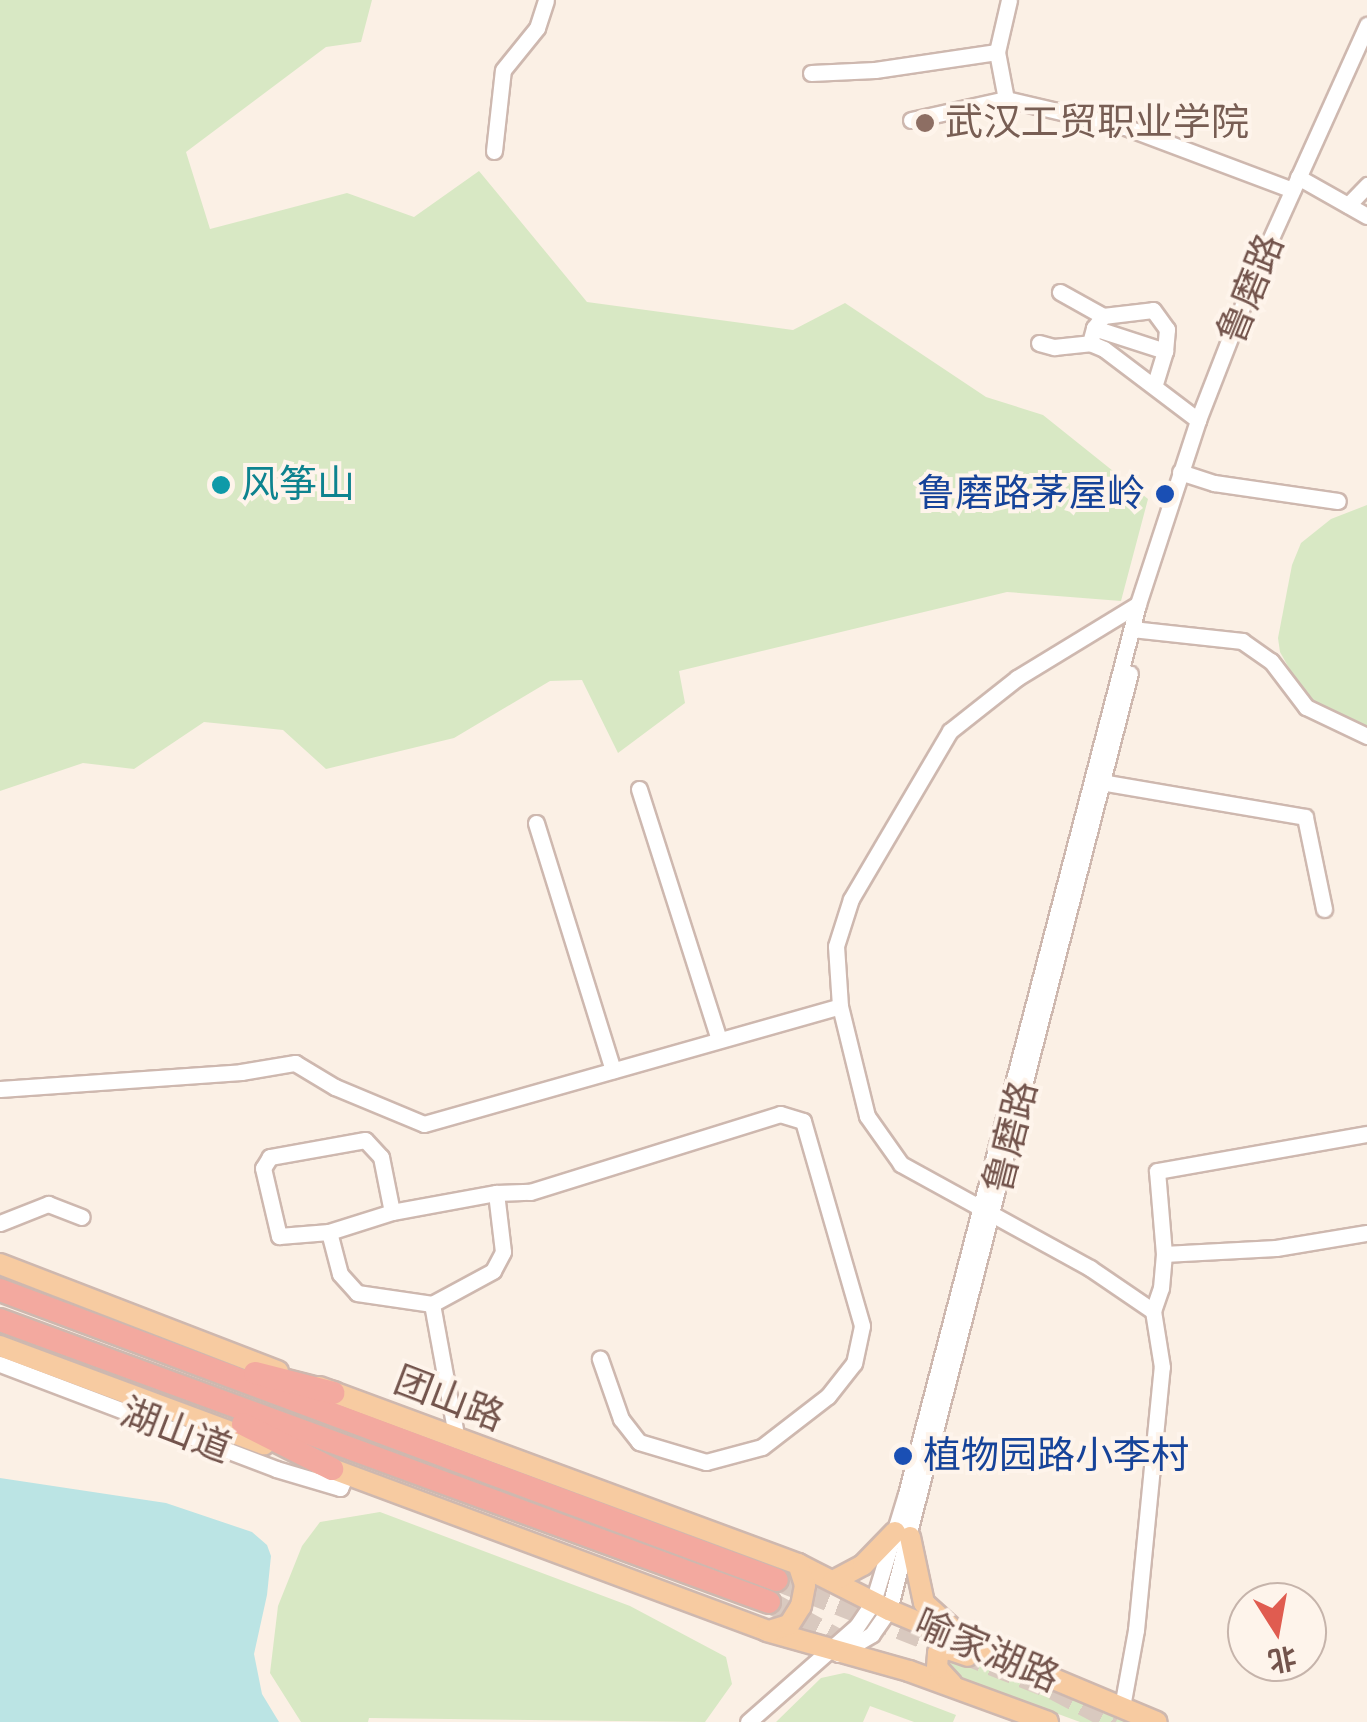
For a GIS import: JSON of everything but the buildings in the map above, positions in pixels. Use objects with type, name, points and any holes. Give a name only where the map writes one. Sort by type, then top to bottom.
[{"type":"highway","name":"团山路","points":[[0,1290],[773,1591],[136,1371],[0,1320]]},
{"type":"highway","points":[[151,1348],[334,1393]]},
{"type":"highway","points":[[136,1371],[142,1385],[249,1426],[339,1472]]},
{"type":"main road","name":"团山路","points":[[0,1264],[457,1440],[798,1564],[881,1606]]},
{"type":"main road","points":[[0,1346],[767,1631],[837,1650]]},
{"type":"main road","points":[[832,1581],[863,1565],[902,1534],[920,1595],[931,1613],[961,1634],[993,1648],[998,1658],[987,1662],[941,1650],[936,1657],[937,1668],[958,1688]]},
{"type":"main road","points":[[767,1631],[789,1624],[801,1606],[805,1585],[798,1564]]},
{"type":"main road","name":"喻家湖路","points":[[881,1606],[1157,1722]]},
{"type":"main road","name":"喻家湖路","points":[[837,1650],[958,1688],[1048,1722]]},
{"type":"street","points":[[494,150],[504,70],[537,28],[546,0]]},
{"type":"street","points":[[1006,99],[997,52],[1009,0]]},
{"type":"street","name":"鲁磨路","points":[[1137,629],[1138,604],[1198,420],[1295,184],[1361,52],[1367,25]]},
{"type":"street","points":[[811,73],[875,70],[997,52]]},
{"type":"street","points":[[911,120],[1006,99],[1124,127],[1295,184],[1367,216]]},
{"type":"street","points":[[1348,205],[1367,185]]},
{"type":"street","points":[[1060,292],[1180,410],[1198,420]]},
{"type":"street","points":[[1039,342],[1054,347],[1153,310],[1168,329],[1155,384]]},
{"type":"street","points":[[1096,329],[1165,351]]},
{"type":"street","points":[[1180,472],[1214,483],[1338,501]]},
{"type":"street","name":"鲁磨路","points":[[881,1606],[1153,561]]},
{"type":"street","points":[[1138,604],[1018,678],[950,731],[890,830],[838,929],[840,1006],[867,1116],[880,1139],[901,1164],[1090,1268],[1153,1311]]},
{"type":"street","points":[[1137,629],[1242,641],[1271,661],[1306,707],[1367,736]]},
{"type":"street","points":[[1097,781],[1304,817],[1324,908]]},
{"type":"street","points":[[639,788],[719,1040]]},
{"type":"street","points":[[536,823],[613,1070]]},
{"type":"street","points":[[0,1089],[240,1072],[295,1063],[335,1087],[424,1124],[840,1006]]},
{"type":"street","points":[[392,1212],[381,1156],[365,1140],[270,1157],[263,1168],[279,1236],[329,1232],[392,1212],[496,1193],[530,1192],[780,1114],[803,1121],[862,1326],[854,1363],[828,1396],[762,1446],[706,1462],[639,1442],[621,1419],[600,1359]]},
{"type":"street","points":[[1122,1707],[1136,1630],[1162,1368],[1153,1311],[1161,1288],[1164,1254],[1157,1171],[1367,1134]]},
{"type":"street","points":[[329,1232],[340,1274],[357,1292],[432,1304],[493,1271],[504,1252],[496,1193]]},
{"type":"street","points":[[0,1223],[48,1204],[82,1216]]},
{"type":"street","points":[[1164,1254],[1286,1247],[1367,1233]]},
{"type":"street","points":[[432,1304],[457,1440]]},
{"type":"street","name":"湖山道","points":[[0,1364],[276,1469],[340,1488],[339,1472]]},
{"type":"street","points":[[748,1722],[807,1670],[837,1650],[881,1606]]},
{"type":"green space","points":[[0,0],[372,0],[361,42],[326,47],[186,152],[210,229],[347,193],[414,217],[479,171],[587,302],[793,330],[845,303],[986,397],[1043,415],[1148,499],[1121,601],[1007,592],[679,671],[685,703],[618,753],[582,680],[550,681],[454,738],[326,769],[283,730],[204,722],[134,769],[83,763],[0,791]]},
{"type":"green space","points":[[1367,505],[1367,727],[1348,722],[1304,695],[1280,652],[1278,638],[1292,565],[1301,543],[1331,519]]},
{"type":"green space","points":[[380,1512],[630,1606],[726,1657],[732,1684],[705,1722],[369,1718],[368,1722],[301,1722],[270,1673],[278,1606],[302,1546],[320,1522]]},
{"type":"green space","points":[[950,1655],[1129,1722],[1080,1722],[947,1673],[943,1659]]},
{"type":"green space","points":[[844,1673],[956,1715],[953,1722],[914,1722],[870,1706],[863,1722],[776,1722],[821,1678]]},
{"type":"water","points":[[0,1478],[166,1503],[252,1532],[267,1545],[271,1556],[267,1595],[254,1654],[262,1694],[279,1722],[0,1722]]},
{"type":"tunnel","points":[[777,1580],[1054,1689],[1116,1722]]},
{"type":"tunnel","points":[[769,1602],[858,1651]]},
{"type":"place","name":"武汉工贸职业学院","points":[[925,123]]},
{"type":"place","name":"风筝山","points":[[221,485]]},
{"type":"place","name":"鲁磨路茅屋岭","points":[[1165,494]]},
{"type":"place","name":"植物园路小李村","points":[[903,1456]]}]
